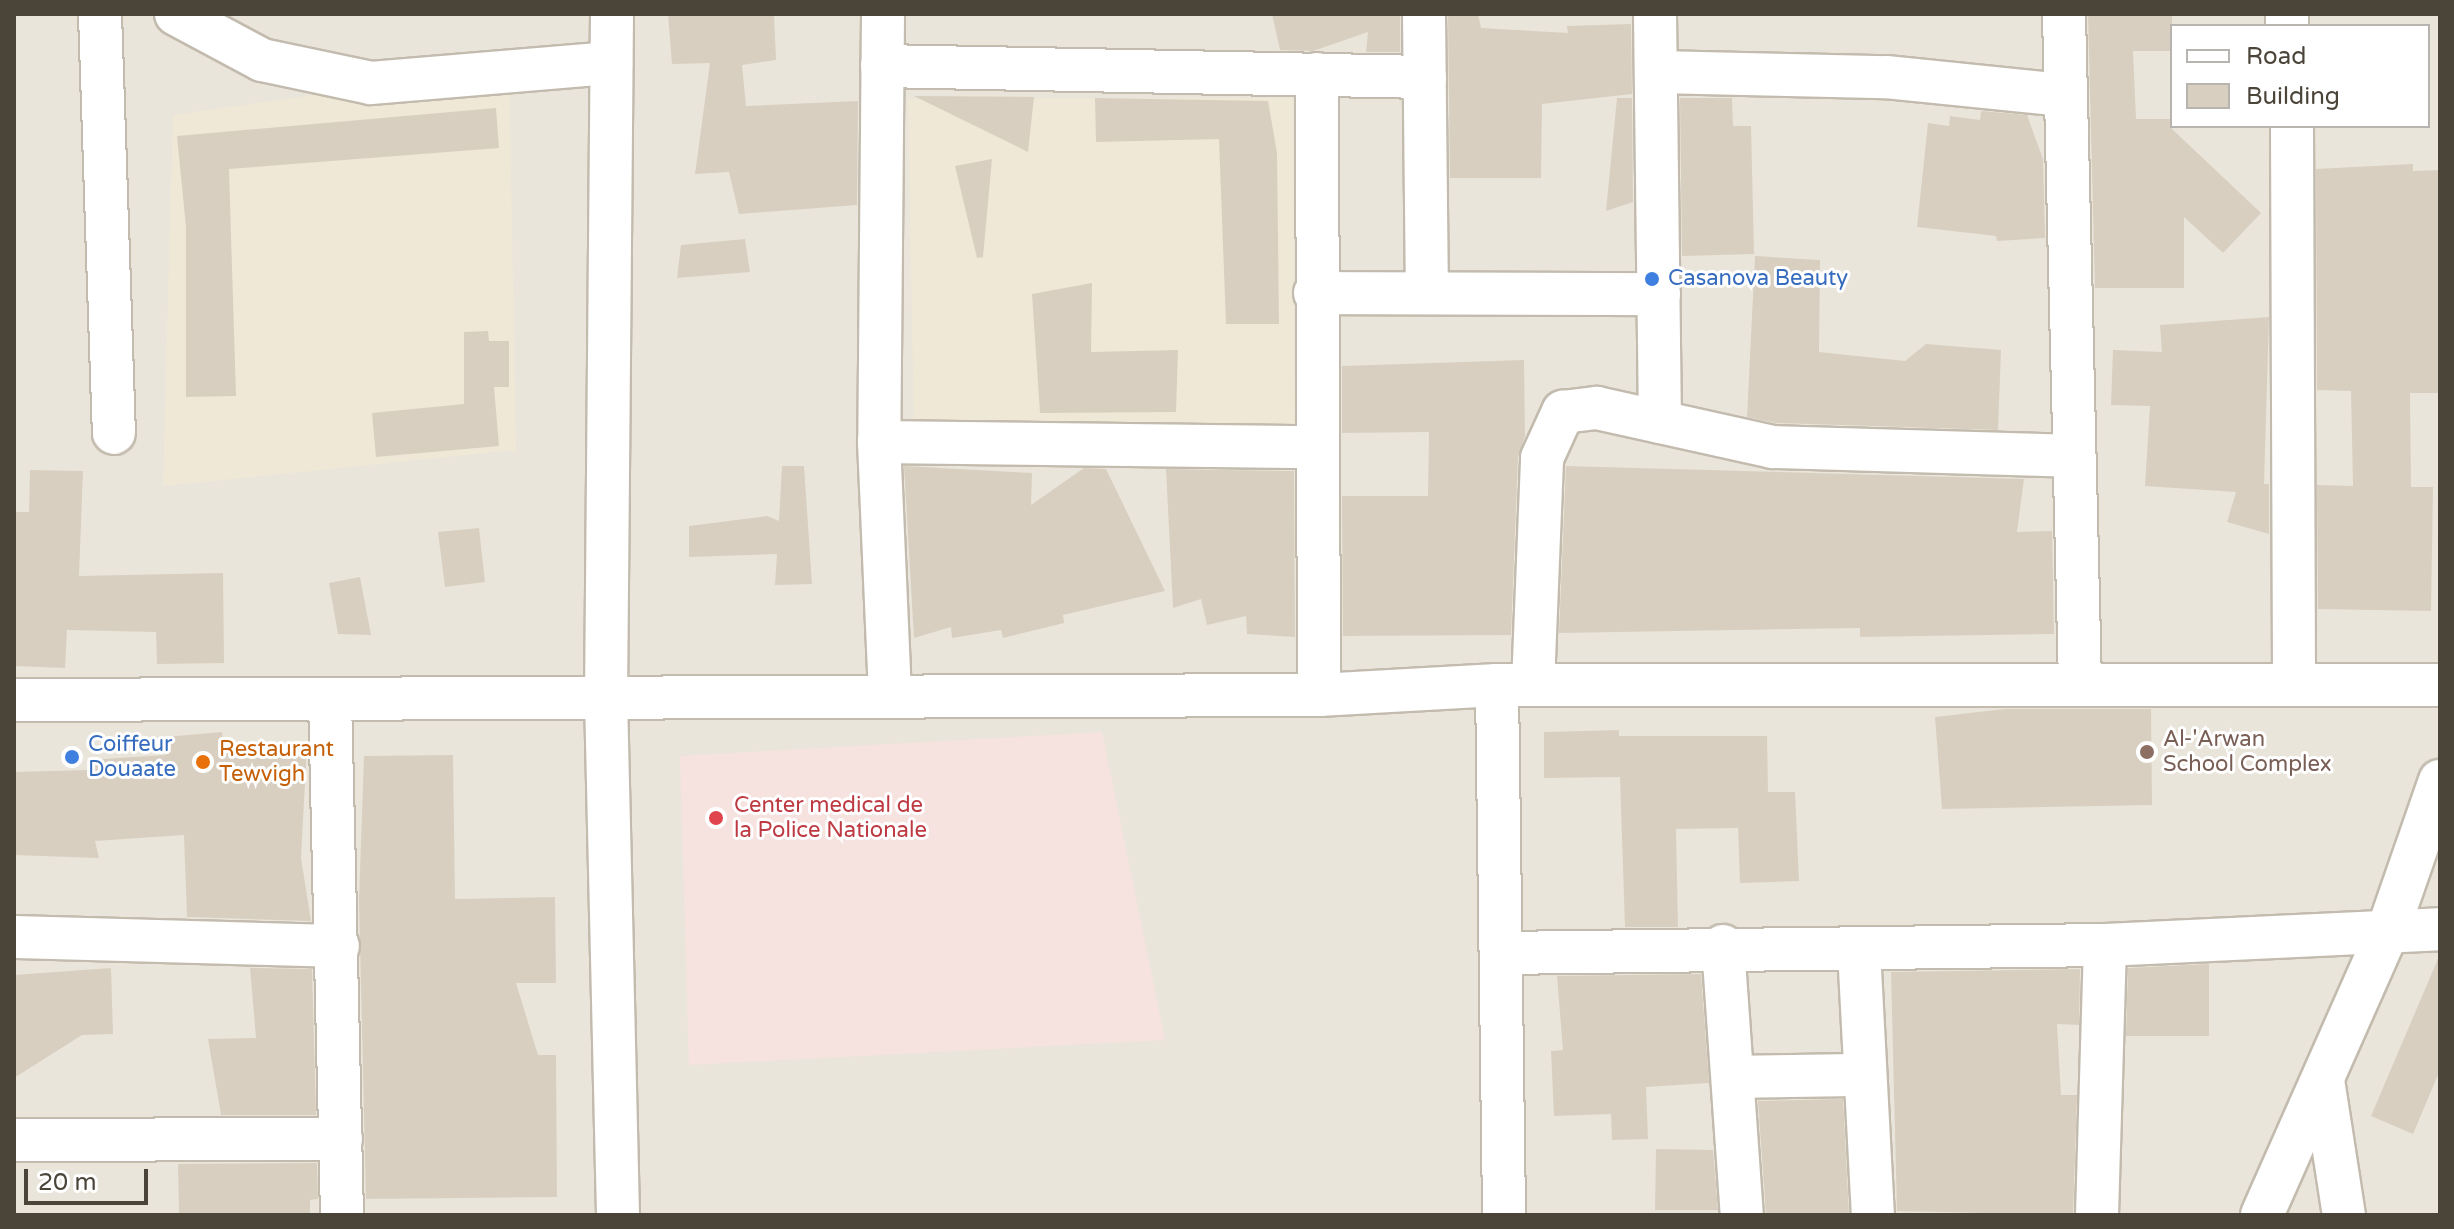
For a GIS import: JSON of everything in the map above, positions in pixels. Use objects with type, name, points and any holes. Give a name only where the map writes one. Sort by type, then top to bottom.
[{"type":"street","points":[[100,14],[114,433]]},
{"type":"street","points":[[176,14],[262,60],[371,83],[611,63]]},
{"type":"street","points":[[612,14],[606,698],[618,1215]]},
{"type":"street","points":[[883,14],[879,442],[890,697]]},
{"type":"street","points":[[1424,14],[1427,293]]},
{"type":"street","points":[[1655,14],[1660,422]]},
{"type":"street","points":[[2064,14],[2080,682]]},
{"type":"street","points":[[882,66],[1425,77]]},
{"type":"street","points":[[1657,72],[1886,77],[2064,95]]},
{"type":"street","points":[[1317,74],[1314,447],[1319,695]]},
{"type":"street","points":[[2292,128],[2294,683]]},
{"type":"street","points":[[1315,293],[1659,294]]},
{"type":"street","points":[[1504,1215],[1501,953],[1515,685],[1542,458],[1552,429],[1563,412],[1597,408],[1773,447],[2073,456]]},
{"type":"street","points":[[879,442],[1314,447]]},
{"type":"street","points":[[14,700],[1319,695],[1515,685],[2080,682],[2440,685]]},
{"type":"street","points":[[330,699],[342,1215]]},
{"type":"street","points":[[2262,1215],[2388,930],[2440,781]]},
{"type":"street","points":[[1501,953],[1723,946],[1859,950],[2105,945],[2440,929]]},
{"type":"street","points":[[14,937],[338,946]]},
{"type":"street","points":[[2097,1215],[2105,945]]},
{"type":"street","points":[[1723,946],[1742,1215]]},
{"type":"street","points":[[1859,950],[1873,1215]]},
{"type":"street","points":[[1734,1077],[1865,1075]]},
{"type":"street","points":[[2323,1080],[2344,1215]]},
{"type":"street","points":[[14,1140],[341,1139]]},
{"type":"shaded area","points":[[14,14],[2440,14],[2440,1215],[14,1215]]},
{"type":"shaded area","points":[[509,67],[516,450],[163,486],[173,115]]},
{"type":"shaded area","points":[[1293,98],[1295,433],[914,424],[908,99]]},
{"type":"shaded area","points":[[1102,732],[1165,1040],[689,1065],[680,756]]},
{"type":"building","points":[[668,14],[774,14],[776,60],[742,65],[746,106],[858,101],[857,205],[739,214],[729,172],[695,174],[710,63],[672,64]]},
{"type":"building","points":[[1272,14],[1400,14],[1400,52],[1366,52],[1368,32],[1313,51],[1280,50]]},
{"type":"building","points":[[1448,14],[1478,14],[1481,28],[1568,33],[1567,26],[1631,24],[1632,94],[1542,104],[1541,178],[1450,178]]},
{"type":"building","points":[[2088,14],[2172,14],[2170,51],[2133,51],[2136,119],[2170,119],[2170,128],[2261,213],[2223,253],[2184,217],[2184,288],[2095,288]]},
{"type":"building","points":[[914,96],[1034,97],[1028,152]]},
{"type":"building","points":[[1095,98],[1268,101],[1277,153],[1279,324],[1226,324],[1219,139],[1096,142]]},
{"type":"building","points":[[1617,98],[1632,98],[1633,202],[1606,211]]},
{"type":"building","points":[[1680,98],[1732,98],[1733,126],[1751,126],[1754,254],[1682,256]]},
{"type":"building","points":[[496,108],[499,148],[229,169],[236,396],[186,397],[186,227],[177,136]]},
{"type":"building","points":[[1981,111],[2027,115],[2043,159],[2045,238],[1997,241],[1996,236],[1917,227],[1928,123],[1949,126],[1950,116],[1980,120]]},
{"type":"building","points":[[992,159],[983,257],[977,258],[955,166]]},
{"type":"building","points":[[2413,164],[2413,171],[2440,170],[2440,393],[2410,393],[2411,487],[2433,487],[2431,611],[2318,609],[2317,485],[2353,486],[2351,391],[2317,390],[2316,169]]},
{"type":"building","points":[[745,239],[750,272],[677,278],[681,245]]},
{"type":"building","points":[[1755,256],[1820,260],[1819,352],[1905,361],[1926,344],[2001,350],[1998,430],[1776,423],[1747,417]]},
{"type":"building","points":[[1092,283],[1091,352],[1178,350],[1176,412],[1040,413],[1032,294]]},
{"type":"building","points":[[2269,317],[2264,484],[2269,484],[2269,534],[2227,522],[2236,492],[2145,486],[2150,406],[2111,405],[2113,350],[2162,352],[2160,325]]},
{"type":"building","points":[[488,331],[489,341],[509,341],[509,387],[494,387],[499,446],[376,457],[372,413],[464,404],[464,332]]},
{"type":"building","points":[[1524,360],[1525,436],[1518,457],[1511,635],[1343,636],[1342,496],[1428,496],[1429,432],[1342,433],[1342,366]]},
{"type":"building","points":[[782,466],[804,466],[812,584],[775,585],[777,554],[689,557],[689,526],[767,516],[779,521]]},
{"type":"building","points":[[904,466],[1032,473],[1031,505],[1084,468],[1106,469],[1165,591],[1063,615],[1064,623],[1003,638],[1001,630],[952,638],[951,627],[914,638]]},
{"type":"building","points":[[1566,466],[2024,479],[2017,532],[2052,531],[2054,634],[1860,637],[1860,628],[1559,633]]},
{"type":"building","points":[[1166,469],[1294,471],[1295,637],[1247,634],[1246,616],[1207,625],[1201,599],[1173,608]]},
{"type":"building","points":[[30,470],[83,471],[79,576],[223,573],[224,663],[157,664],[156,632],[67,630],[65,668],[14,666],[14,512],[29,512]]},
{"type":"building","points":[[479,528],[485,582],[445,587],[438,532]]},
{"type":"building","points":[[360,577],[371,635],[338,634],[329,583]]},
{"type":"building","points":[[2005,709],[2151,709],[2152,805],[1942,809],[1935,717]]},
{"type":"building","points":[[1619,730],[1619,736],[1767,736],[1768,792],[1795,792],[1799,881],[1740,883],[1738,828],[1676,829],[1678,927],[1625,927],[1620,777],[1544,778],[1544,732]]},
{"type":"building","points":[[222,732],[223,747],[307,745],[301,858],[311,921],[187,917],[184,835],[95,841],[99,858],[14,855],[14,772],[88,770],[87,760],[166,755],[165,737]]},
{"type":"building","points":[[453,755],[455,899],[555,897],[556,983],[516,983],[538,1055],[556,1055],[557,1197],[366,1199],[359,900],[364,756]]},
{"type":"building","points":[[2440,954],[2440,1070],[2413,1134],[2371,1116]]},
{"type":"building","points":[[2209,964],[2209,1036],[2126,1036],[2128,968]]},
{"type":"building","points":[[111,968],[113,1034],[82,1035],[14,1078],[14,975]]},
{"type":"building","points":[[250,968],[312,969],[316,1115],[221,1115],[208,1039],[256,1038]]},
{"type":"building","points":[[2080,969],[2079,1025],[2057,1024],[2061,1095],[2077,1095],[2073,1215],[1897,1211],[1891,972]]},
{"type":"building","points":[[1701,974],[1709,1083],[1646,1087],[1648,1139],[1612,1140],[1611,1114],[1554,1116],[1551,1051],[1563,1050],[1557,976]]},
{"type":"building","points":[[1843,1099],[1849,1215],[1766,1215],[1758,1101]]},
{"type":"building","points":[[1656,1149],[1713,1150],[1718,1210],[1655,1210]]},
{"type":"building","points":[[317,1163],[318,1199],[310,1200],[310,1215],[179,1215],[178,1164]]},
{"type":"place","name":"Casanova Beauty","points":[[1652,279]]},
{"type":"place","name":"Al-'Arwan School Complex","points":[[2147,752]]},
{"type":"place","name":"Coiffeur Douaate","points":[[72,757]]},
{"type":"place","name":"Restaurant Tewvigh","points":[[203,762]]},
{"type":"place","name":"Center medical de la Police Nationale","points":[[716,818]]}]
